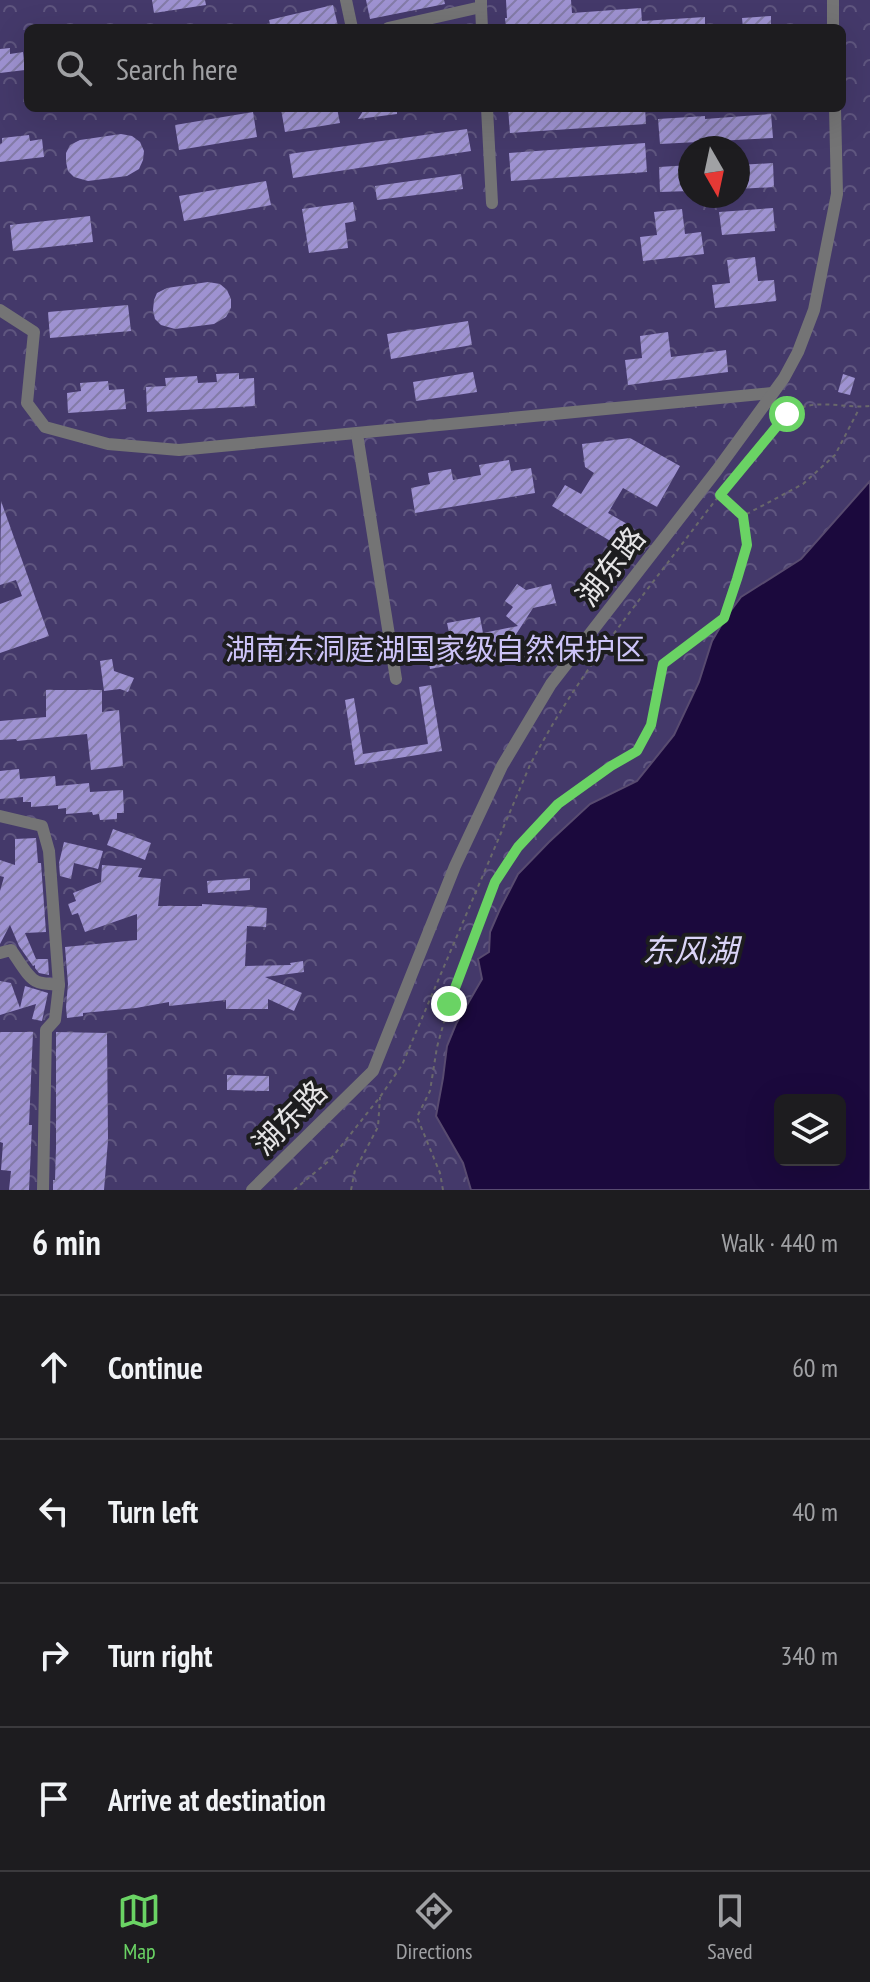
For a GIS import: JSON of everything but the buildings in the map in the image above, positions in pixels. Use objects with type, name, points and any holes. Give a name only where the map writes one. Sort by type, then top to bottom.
[{"type":"street","points":[[346,0],[351,24]]},
{"type":"street","points":[[833,0],[833,24]]},
{"type":"street","points":[[404,24],[481,4],[482,24]]},
{"type":"street","points":[[487,112],[492,203]]},
{"type":"street","name":"湖东路","points":[[252,1190],[373,1071],[455,866],[502,766],[551,684],[717,470],[784,378],[814,310],[837,194],[835,112]]},
{"type":"street","points":[[0,310],[34,332],[27,403],[45,427],[108,444],[179,450],[772,393]]},
{"type":"street","points":[[357,434],[396,679]]},
{"type":"street","points":[[0,816],[42,826],[49,851],[59,985],[55,1020],[46,1030],[43,1190]]},
{"type":"street","points":[[0,953],[11,950],[30,978],[59,985]]},
{"type":"path","points":[[294,1190],[330,1160],[402,1065],[530,765],[550,728],[607,642],[787,414],[807,406],[870,406]]},
{"type":"path","points":[[743,516],[803,484],[835,455],[860,407]]},
{"type":"path","points":[[443,1190],[440,1173],[417,1117],[430,1091],[437,1047],[449,1004],[495,882],[518,847],[558,804],[637,751],[651,725],[663,664],[724,618],[747,545],[743,516],[720,495]]},
{"type":"path","points":[[351,1190],[355,1170],[378,1127],[380,1097]]},
{"type":"green space","name":"湖南东洞庭湖国家级自然保护区","points":[[0,0],[870,0],[870,1190],[0,1190]]},
{"type":"water","name":"东风湖","points":[[870,481],[870,1190],[471,1190],[463,1163],[436,1116],[447,1046],[482,979],[478,959],[489,952],[490,932],[500,909],[518,874],[549,842],[590,804],[637,781],[674,735],[699,682],[712,641],[741,597],[801,559]]},
{"type":"route","points":[[449,1004],[495,882],[518,847],[558,804],[637,751],[651,725],[663,664],[724,618],[747,545],[743,516],[720,495],[787,414]]}]
